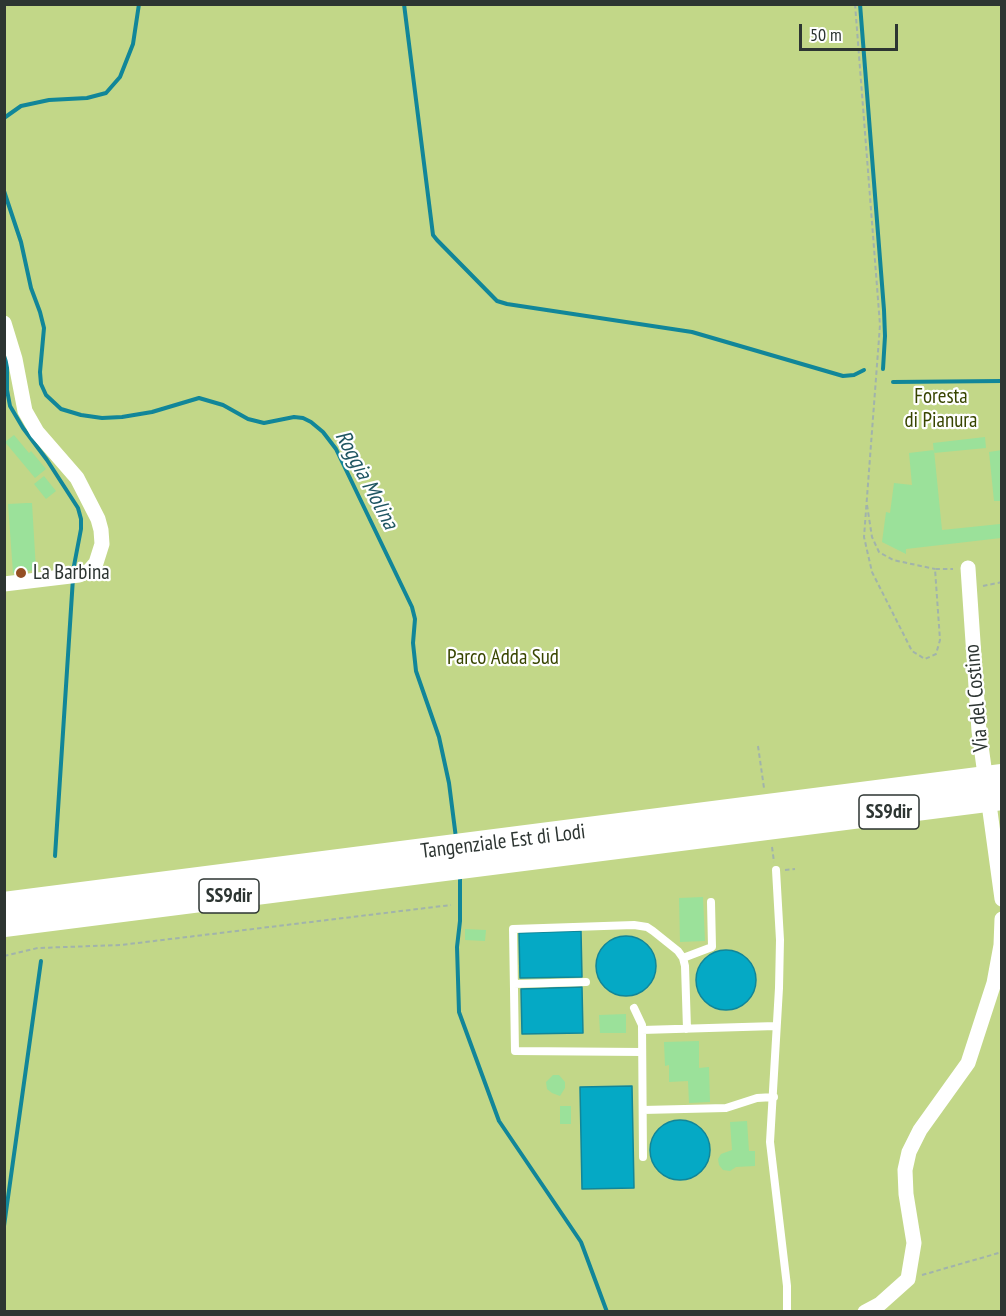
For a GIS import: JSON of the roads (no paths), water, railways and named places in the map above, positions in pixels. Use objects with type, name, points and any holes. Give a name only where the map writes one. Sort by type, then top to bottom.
[{"type":"highway","name":"Tangenziale Est di Lodi","points":[[765,818],[1002,777]]},
{"type":"highway","name":"Tangenziale Est di Lodi","points":[[4,905],[457,857],[765,818],[1002,797]]},
{"type":"highway","name":"Tangenziale Est di Lodi","points":[[4,924],[457,857]]},
{"type":"street","points":[[4,323],[15,359],[25,411],[37,432],[77,478],[101,530],[102,544],[96,563],[89,571],[73,576],[4,584]]},
{"type":"street","name":"Via del Costino","points":[[968,568],[979,731],[1002,899]]},
{"type":"street","points":[[866,1311],[880,1304],[908,1279],[914,1243],[905,1170],[909,1152],[920,1130],[968,1062],[994,983],[1002,919]]},
{"type":"lane","points":[[776,870],[780,940],[770,1142],[787,1286],[787,1311]]},
{"type":"lane","points":[[683,958],[712,947],[711,902]]},
{"type":"lane","points":[[642,1052],[516,1051],[513,929],[640,926],[653,931],[678,951],[683,958],[687,1029]]},
{"type":"lane","points":[[514,984],[586,982]]},
{"type":"lane","points":[[634,1008],[642,1025],[643,1157]]},
{"type":"lane","points":[[642,1030],[776,1026]]},
{"type":"lane","points":[[643,1110],[726,1108],[756,1098],[774,1097]]},
{"type":"water","points":[[581,931],[582,977],[520,978],[519,933]]},
{"type":"water","points":[[626,936],[647,945],[656,966],[647,987],[626,996],[605,987],[596,966],[605,945]]},
{"type":"water","points":[[726,950],[747,959],[756,980],[747,1001],[726,1010],[705,1001],[696,980],[705,959]]},
{"type":"water","points":[[582,987],[583,1033],[522,1034],[521,989]]},
{"type":"water","points":[[632,1086],[634,1188],[582,1189],[580,1087]]},
{"type":"water","points":[[680,1120],[701,1129],[710,1150],[701,1171],[680,1180],[659,1171],[650,1150],[659,1129]]},
{"type":"waterway","name":"Roggia Molina","points":[[4,118],[21,106],[49,100],[87,98],[106,93],[120,77],[133,44],[139,4]]},
{"type":"waterway","points":[[404,4],[433,235],[497,301],[692,332],[843,376],[854,375],[864,370]]},
{"type":"waterway","points":[[860,4],[884,310],[883,369]]},
{"type":"waterway","name":"Roggia Molina","points":[[4,191],[21,242],[31,288],[44,328],[41,384],[46,395],[61,409],[102,418],[122,417],[152,412],[199,398],[223,405],[248,419],[264,423],[294,417],[303,418],[323,432],[336,449],[412,607],[415,619],[413,643],[416,671],[439,737],[449,783],[456,838]]},
{"type":"waterway","points":[[7,358],[7,390],[10,406],[78,508],[81,529],[73,571]]},
{"type":"waterway","points":[[893,382],[1002,381]]},
{"type":"waterway","points":[[55,856],[73,578]]},
{"type":"waterway","points":[[460,875],[460,921],[457,947],[459,1012],[499,1121],[581,1242],[607,1312]]},
{"type":"waterway","points":[[4,1226],[41,961]]},
{"type":"place","name":"La Barbina","points":[[21,573]]},
{"type":"park label","name":"Foresta di Pianura","points":[[941,409]]},
{"type":"park label","name":"Parco Adda Sud","points":[[503,658]]}]
